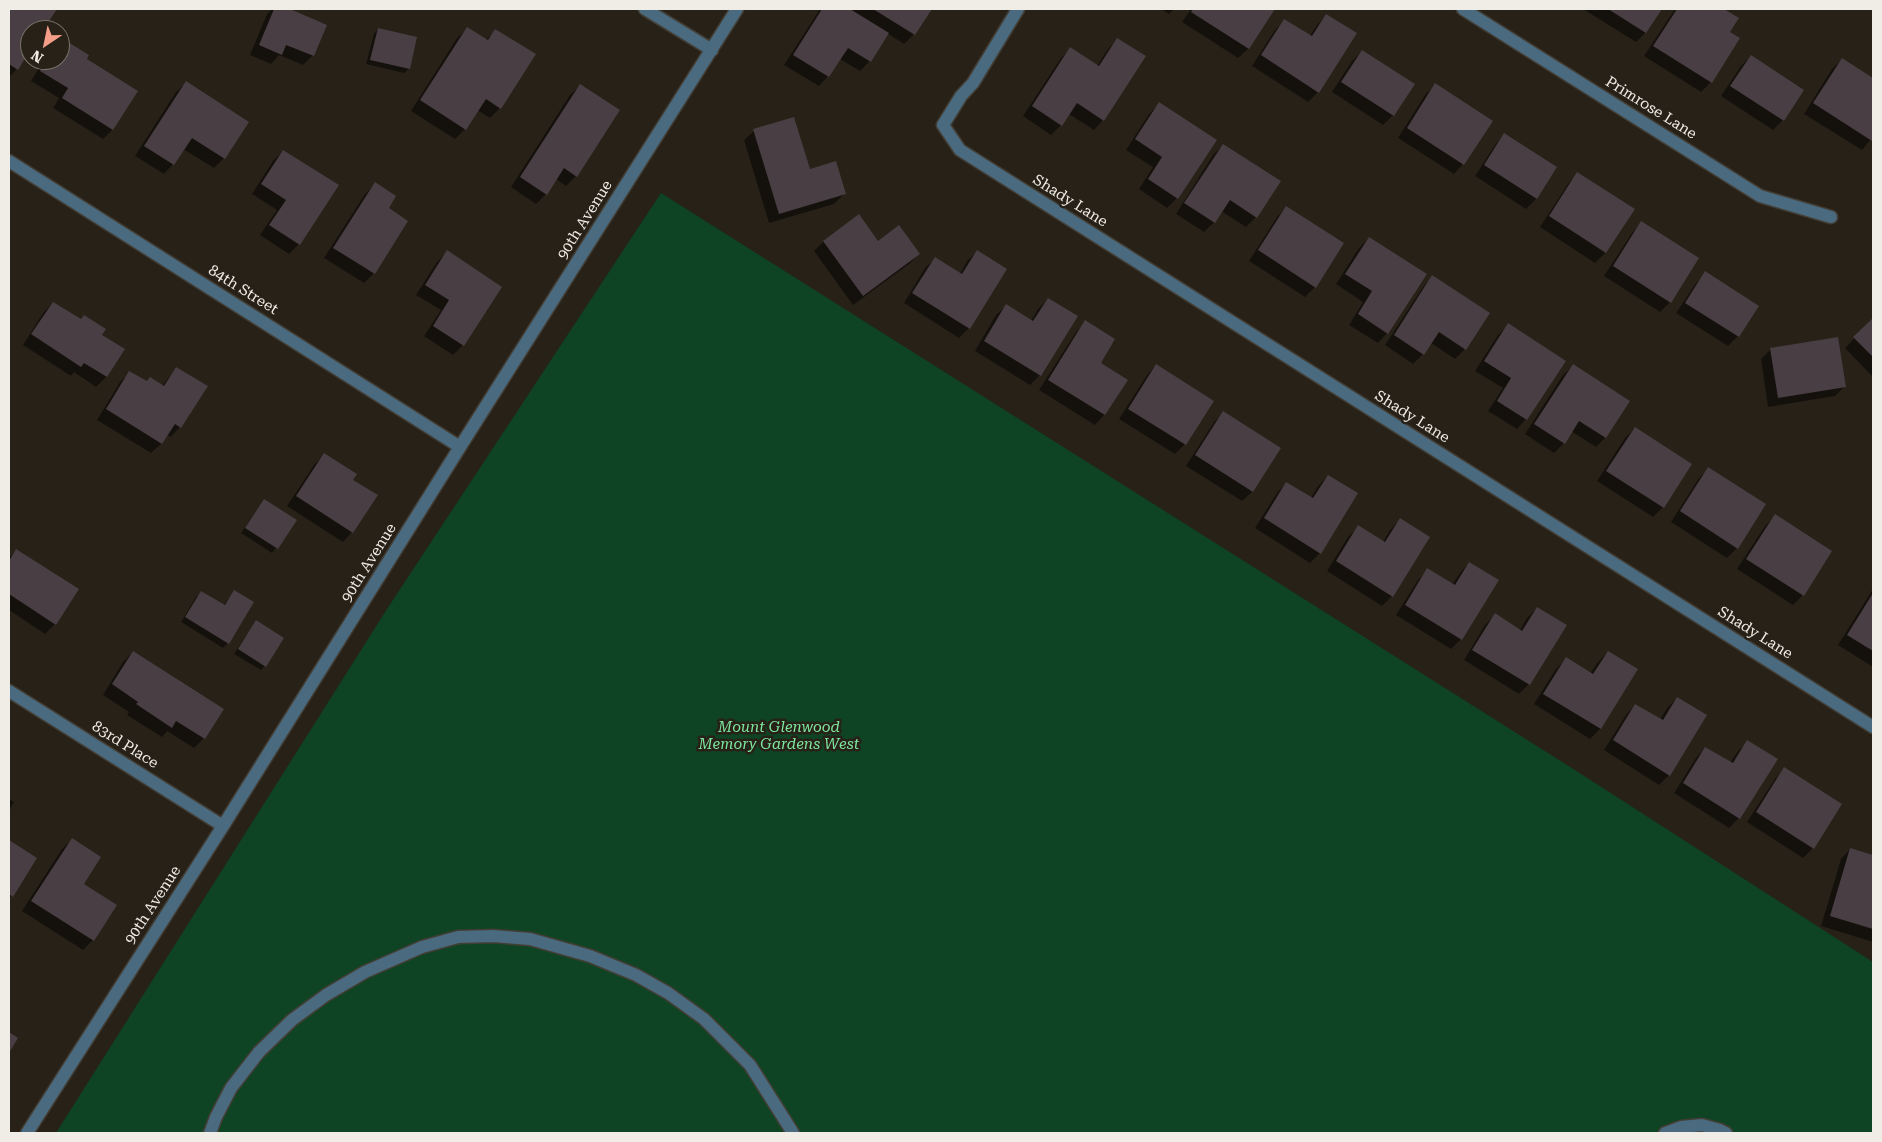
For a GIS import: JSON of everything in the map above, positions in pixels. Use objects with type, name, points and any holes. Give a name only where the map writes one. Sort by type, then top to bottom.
[{"type":"street","points":[[645,9],[712,50]]},
{"type":"street","name":"90th Avenue","points":[[27,1133],[224,826],[460,447],[737,9]]},
{"type":"street","name":"Shady Lane","points":[[1018,9],[973,83],[961,96],[943,125],[960,150],[1873,727]]},
{"type":"street","name":"Primrose Lane","points":[[1463,9],[1760,196],[1831,217]]},
{"type":"street","name":"84th Street","points":[[9,161],[460,447]]},
{"type":"street","name":"83rd Place","points":[[9,691],[224,826]]},
{"type":"street","points":[[210,1133],[216,1116],[231,1088],[259,1052],[292,1020],[326,995],[365,972],[422,947],[458,937],[493,936],[530,940],[590,956],[636,975],[668,993],[704,1019],[750,1065],[793,1133]]},
{"type":"street","points":[[1665,1133],[1681,1127],[1702,1125],[1726,1133]]},
{"type":"green space","name":"Mount Glenwood Memory Gardens West","points":[[661,193],[1578,772],[1873,962],[1873,1133],[56,1133],[387,609]]},
{"type":"building","points":[[9,9],[57,9],[50,20],[20,20],[20,67],[18,70],[9,64]]},
{"type":"building","points":[[274,9],[290,9],[327,25],[314,56],[286,45],[282,55],[259,45]]},
{"type":"building","points":[[822,9],[850,9],[889,33],[871,62],[848,48],[829,77],[793,55]]},
{"type":"building","points":[[873,9],[932,9],[915,35]]},
{"type":"building","points":[[1193,9],[1275,9],[1249,49],[1191,12]]},
{"type":"building","points":[[1608,9],[1662,9],[1646,33]]},
{"type":"building","points":[[1677,9],[1724,9],[1739,18],[1730,32],[1740,38],[1712,83],[1653,46]]},
{"type":"building","points":[[1326,14],[1357,33],[1319,93],[1261,55],[1284,19],[1312,36]]},
{"type":"building","points":[[467,27],[488,40],[495,29],[536,54],[501,109],[486,99],[466,130],[420,100]]},
{"type":"building","points":[[378,28],[417,37],[410,69],[370,60]]},
{"type":"building","points":[[1117,38],[1146,56],[1104,121],[1077,103],[1062,126],[1032,106],[1070,47],[1099,66]]},
{"type":"building","points":[[70,43],[89,55],[87,59],[138,91],[113,130],[62,98],[68,88],[40,71],[70,70]]},
{"type":"building","points":[[1362,50],[1415,84],[1394,116],[1341,82]]},
{"type":"building","points":[[1751,55],[1804,90],[1784,121],[1730,86]]},
{"type":"building","points":[[1842,58],[1873,78],[1872,141],[1813,103]]},
{"type":"building","points":[[186,81],[249,122],[225,159],[192,138],[174,165],[144,146]]},
{"type":"building","points":[[1435,83],[1493,121],[1464,165],[1407,128]]},
{"type":"building","points":[[580,84],[620,110],[577,177],[564,168],[547,195],[520,177]]},
{"type":"building","points":[[1159,102],[1217,140],[1178,199],[1148,179],[1162,157],[1135,139]]},
{"type":"building","points":[[794,117],[810,169],[836,161],[846,194],[779,214],[753,129]]},
{"type":"building","points":[[1504,133],[1557,167],[1537,199],[1484,165]]},
{"type":"building","points":[[1223,144],[1281,181],[1257,218],[1230,200],[1215,223],[1184,203]]},
{"type":"building","points":[[283,150],[339,185],[300,245],[269,225],[286,200],[261,184]]},
{"type":"building","points":[[1577,172],[1635,209],[1606,253],[1549,216]]},
{"type":"building","points":[[375,182],[396,196],[389,208],[408,221],[375,274],[333,248]]},
{"type":"building","points":[[1286,206],[1344,243],[1316,288],[1258,250]]},
{"type":"building","points":[[859,214],[878,241],[899,225],[920,254],[863,296],[823,241]]},
{"type":"building","points":[[1641,221],[1699,258],[1671,303],[1613,266]]},
{"type":"building","points":[[1369,237],[1427,274],[1388,334],[1358,314],[1372,291],[1345,274]]},
{"type":"building","points":[[447,250],[502,287],[464,346],[433,326],[449,300],[425,285]]},
{"type":"building","points":[[977,250],[1007,269],[970,329],[912,293],[935,257],[962,274]]},
{"type":"building","points":[[1705,271],[1759,306],[1739,337],[1685,303]]},
{"type":"building","points":[[1432,275],[1490,313],[1466,350],[1439,332],[1424,355],[1394,335]]},
{"type":"building","points":[[1048,298],[1078,316],[1041,376],[984,341],[1006,304],[1033,321]]},
{"type":"building","points":[[53,302],[81,319],[84,315],[106,329],[102,335],[125,349],[107,377],[84,363],[81,367],[31,334]]},
{"type":"building","points":[[1873,318],[1873,357],[1853,337]]},
{"type":"building","points":[[1085,320],[1115,339],[1101,363],[1128,380],[1105,415],[1048,380]]},
{"type":"building","points":[[1508,323],[1566,361],[1527,420],[1497,401],[1511,378],[1484,361]]},
{"type":"building","points":[[1838,337],[1846,387],[1778,398],[1770,348]]},
{"type":"building","points":[[1156,364],[1214,401],[1186,445],[1128,409]]},
{"type":"building","points":[[1573,364],[1630,401],[1606,438],[1579,421],[1565,444],[1534,424]]},
{"type":"building","points":[[176,367],[208,386],[181,428],[175,424],[162,444],[106,409],[129,371],[147,381],[150,377],[164,386]]},
{"type":"building","points":[[1223,411],[1281,448],[1253,492],[1195,455]]},
{"type":"building","points":[[1635,427],[1692,464],[1664,508],[1606,471]]},
{"type":"building","points":[[324,453],[357,474],[353,480],[378,495],[353,533],[296,496]]},
{"type":"building","points":[[1708,467],[1766,504],[1738,549],[1680,511]]},
{"type":"building","points":[[1328,475],[1358,493],[1321,554],[1264,518],[1286,482],[1313,498]]},
{"type":"building","points":[[264,499],[297,520],[278,549],[245,528]]},
{"type":"building","points":[[1775,514],[1832,551],[1804,596],[1746,559]]},
{"type":"building","points":[[1400,518],[1430,537],[1393,597],[1336,561],[1358,525],[1385,542]]},
{"type":"building","points":[[16,549],[79,589],[56,625],[9,594],[9,561]]},
{"type":"building","points":[[1469,562],[1499,580],[1462,640],[1405,605],[1427,568],[1455,585]]},
{"type":"building","points":[[234,590],[254,602],[229,644],[185,617],[201,591],[225,605]]},
{"type":"building","points":[[1873,593],[1873,651],[1847,635]]},
{"type":"building","points":[[1537,607],[1567,625],[1530,685],[1472,650],[1495,613],[1522,631]]},
{"type":"building","points":[[256,620],[284,638],[266,667],[238,649]]},
{"type":"building","points":[[133,651],[224,709],[205,739],[176,721],[172,728],[136,704],[138,702],[112,684]]},
{"type":"building","points":[[1608,651],[1638,669],[1601,729],[1543,694],[1566,657],[1593,674]]},
{"type":"building","points":[[1677,697],[1707,715],[1670,776],[1613,740],[1635,704],[1663,720]]},
{"type":"building","points":[[1747,740],[1778,759],[1740,819],[1683,783],[1705,747],[1733,763]]},
{"type":"building","points":[[1784,767],[1842,804],[1814,849],[1756,812]]},
{"type":"building","points":[[72,838],[101,857],[84,884],[117,905],[94,941],[31,901]]},
{"type":"building","points":[[9,840],[37,858],[13,897],[9,894]]},
{"type":"building","points":[[1850,848],[1873,855],[1873,929],[1830,916]]},
{"type":"building","points":[[9,1032],[18,1038],[9,1053]]}]
